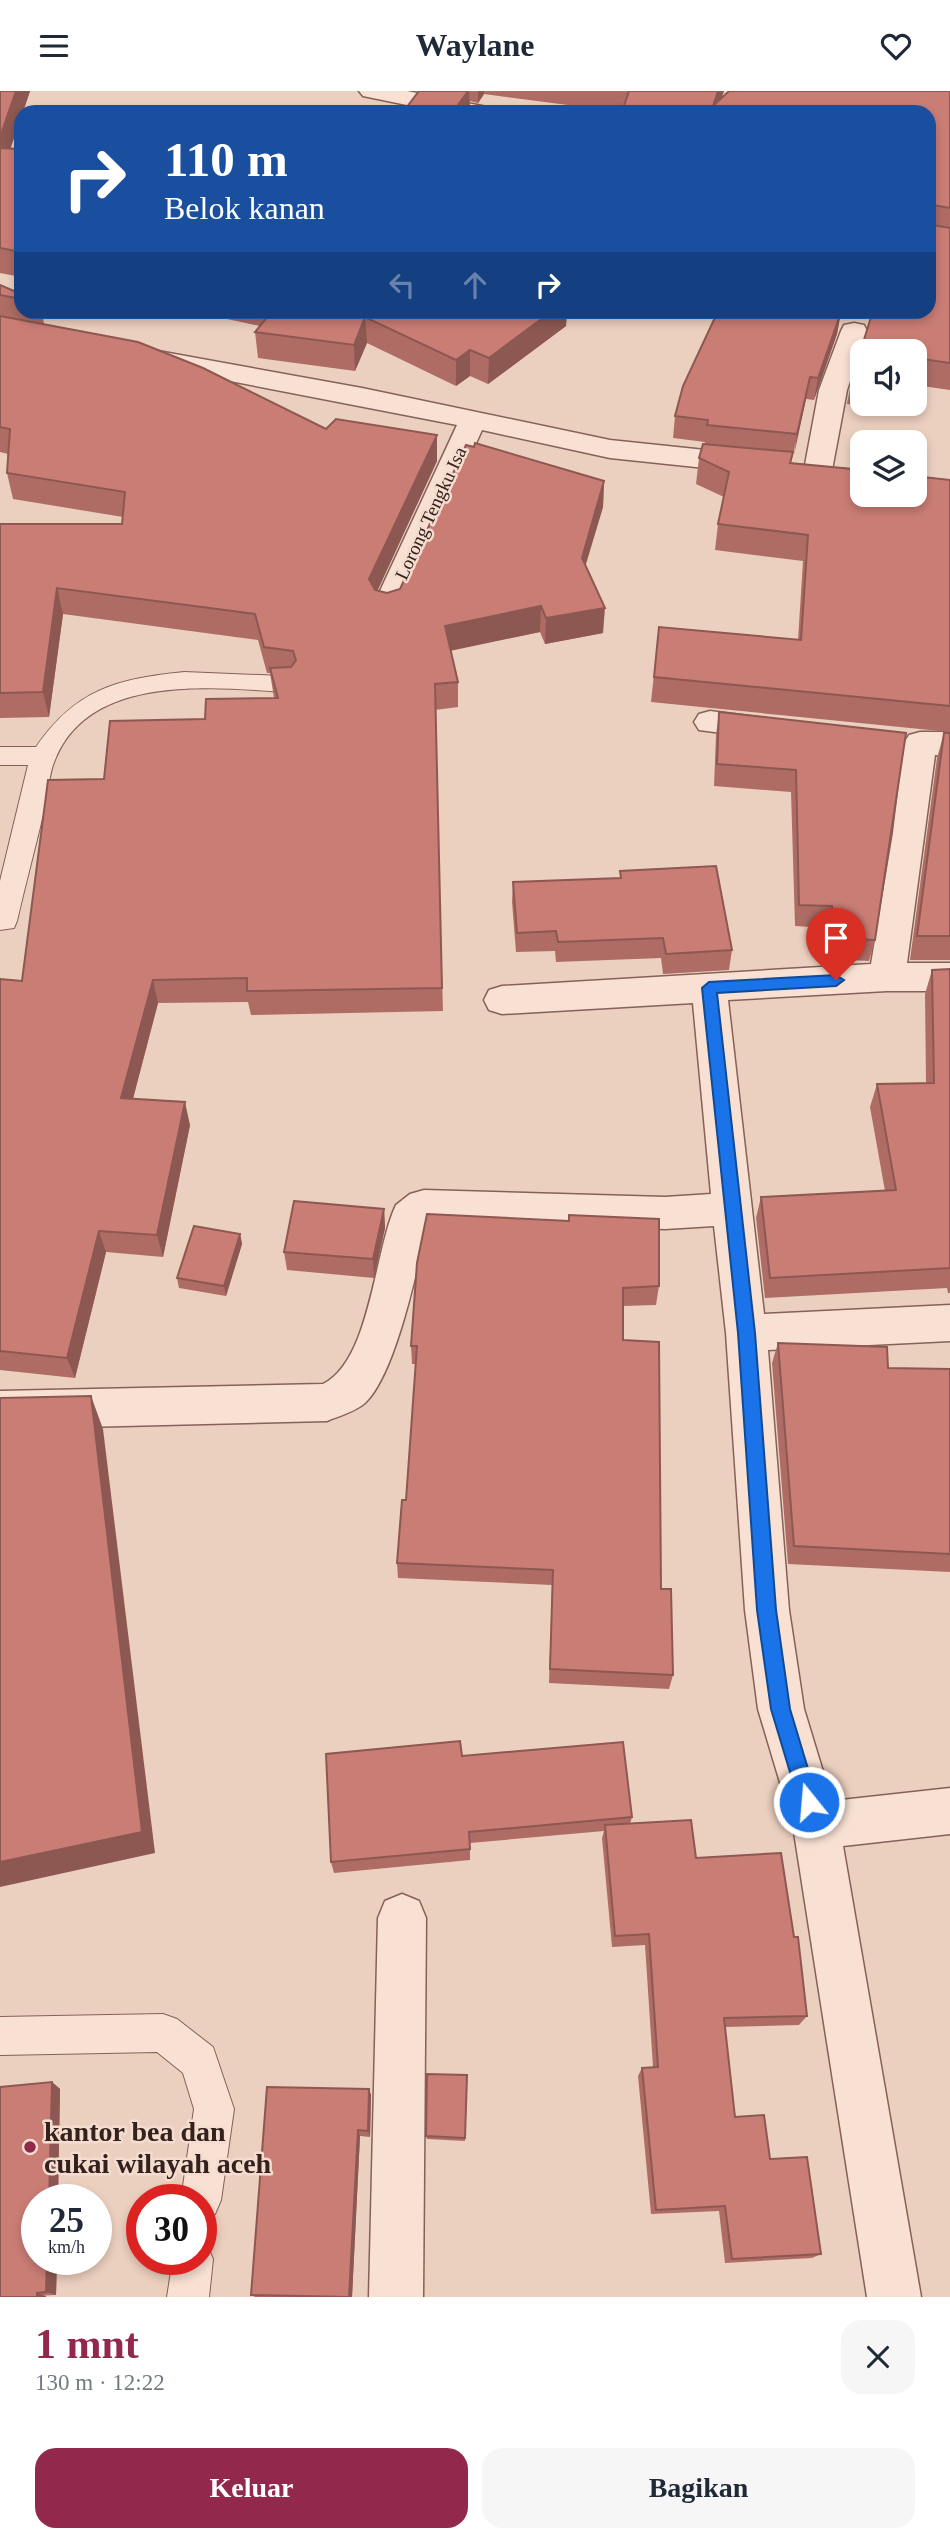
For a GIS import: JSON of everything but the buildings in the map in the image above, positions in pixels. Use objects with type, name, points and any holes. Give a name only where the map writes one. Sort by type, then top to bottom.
[{"type":"street","points":[[371,91],[475,105]]},
{"type":"street","points":[[121,352],[362,396],[610,449],[806,469],[854,331]]},
{"type":"street","name":"Lorong Tengku Isa","points":[[388,606],[473,420]]},
{"type":"street","points":[[710,722],[802,731]]},
{"type":"street","points":[[887,977],[910,833],[921,742]]},
{"type":"street","points":[[502,1000],[887,977],[950,977]]},
{"type":"street","points":[[709,988],[746,1333],[766,1610],[781,1709],[816,1826],[894,2297]]},
{"type":"street","points":[[0,1410],[327,1402],[351,1390],[366,1365],[387,1311],[410,1217],[424,1206],[665,1213],[732,1209]]},
{"type":"street","points":[[746,1333],[950,1323]]},
{"type":"street","points":[[816,1826],[950,1811]]},
{"type":"street","points":[[397,2297],[402,1918]]},
{"type":"lane","points":[[4,921],[44,755],[72,716],[113,694],[167,681],[223,680],[284,684]]},
{"type":"lane","points":[[0,756],[44,755]]},
{"type":"lane","points":[[0,2036],[163,2033],[199,2061],[214,2109],[203,2184]]},
{"type":"lane","points":[[188,2297],[191,2275]]},
{"type":"place","name":"kantor bea dan cukai wilayah aceh","points":[[30,2147]]},
{"type":"route","points":[[809,1802],[781,1709],[766,1610],[746,1333],[709,988],[836,980]]}]
